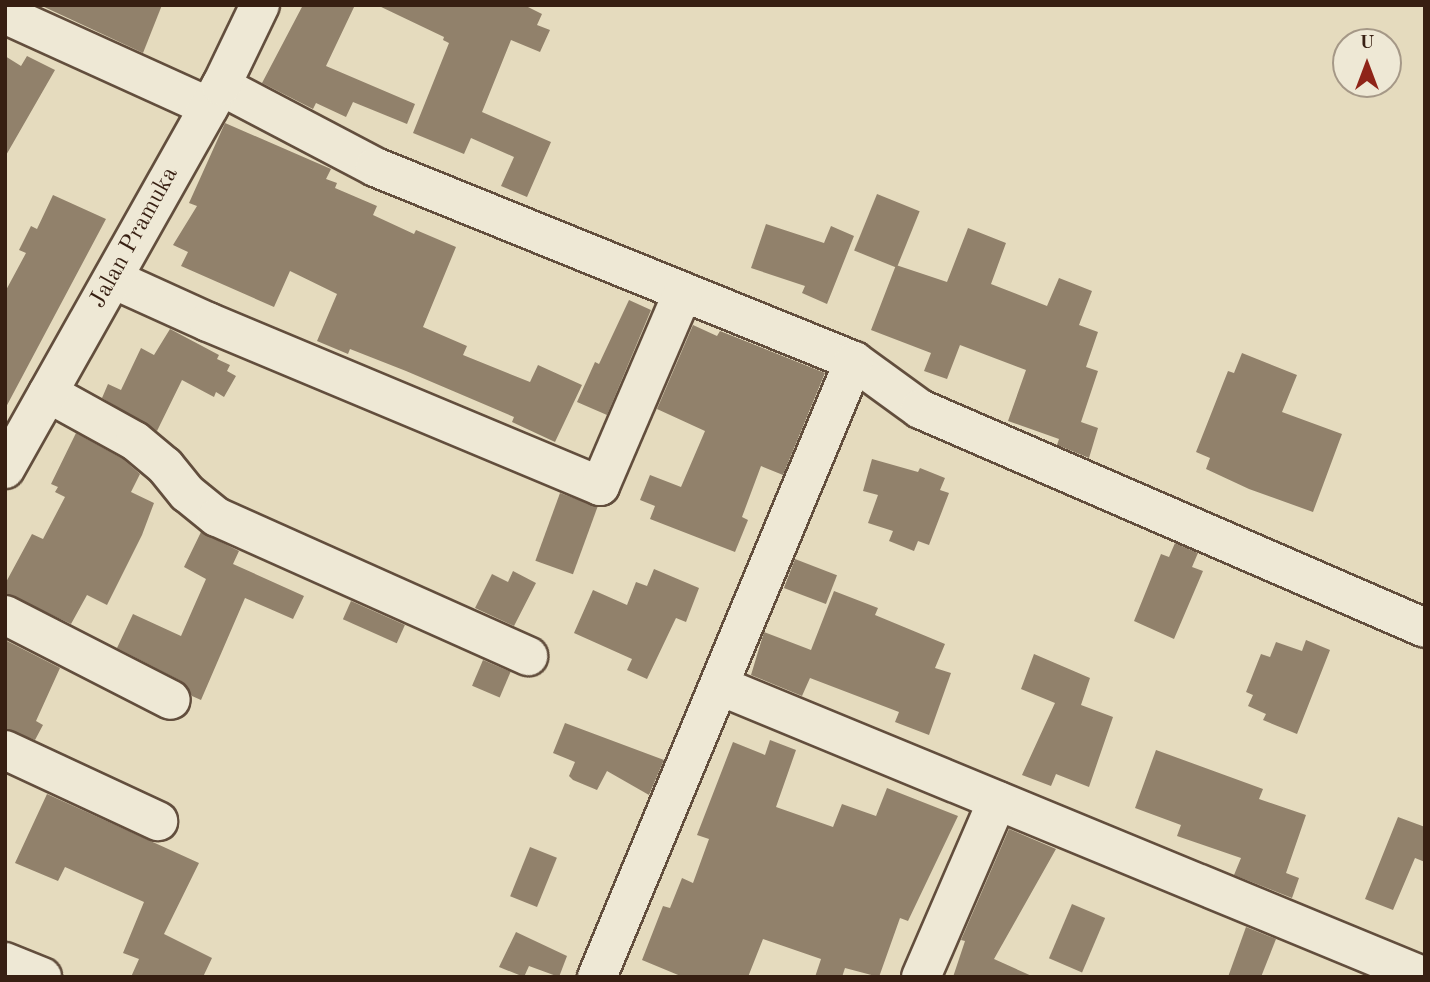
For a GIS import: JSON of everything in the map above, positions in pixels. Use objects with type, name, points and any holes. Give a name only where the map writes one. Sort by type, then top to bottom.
[{"type":"street","name":"Jalan Pramuka","points":[[5,469],[215,96],[260,5]]},
{"type":"street","points":[[13,18],[215,96],[375,167],[854,361],[920,410],[1425,628]]},
{"type":"street","points":[[113,279],[208,322],[600,486],[683,292]]},
{"type":"street","points":[[597,977],[854,361]]},
{"type":"street","points":[[48,393],[135,441],[165,466],[187,493],[217,517],[528,656]]},
{"type":"street","points":[[5,615],[171,700]]},
{"type":"street","points":[[720,686],[1425,977]]},
{"type":"street","points":[[5,750],[158,821]]},
{"type":"street","points":[[921,977],[998,801]]},
{"type":"street","points":[[5,962],[42,977]]},
{"type":"building","points":[[40,5],[162,5],[143,53]]},
{"type":"building","points":[[303,5],[355,5],[326,66],[415,104],[407,124],[353,102],[346,117],[316,103],[313,109],[262,83]]},
{"type":"building","points":[[377,5],[524,5],[542,14],[537,25],[550,30],[540,52],[511,40],[482,112],[551,142],[527,197],[501,186],[514,157],[471,138],[464,154],[413,133],[449,43],[443,40],[444,37]]},
{"type":"building","points":[[5,56],[21,66],[27,56],[55,70],[5,157]]},
{"type":"building","points":[[225,123],[331,169],[326,179],[337,183],[335,188],[377,206],[373,215],[414,234],[416,230],[456,247],[423,327],[467,346],[463,355],[530,382],[538,365],[582,385],[555,442],[512,422],[514,417],[406,371],[350,349],[348,354],[317,341],[337,294],[290,271],[274,307],[181,266],[188,252],[173,245],[197,206],[189,203]]},
{"type":"building","points":[[877,194],[920,211],[897,268],[854,251]]},
{"type":"building","points":[[53,195],[106,219],[5,409],[5,292],[26,253],[19,250],[31,226],[37,229]]},
{"type":"building","points":[[766,224],[824,243],[831,226],[854,236],[827,304],[802,293],[805,286],[751,268]]},
{"type":"building","points":[[968,228],[1006,243],[991,284],[1047,306],[1059,278],[1092,291],[1079,325],[1098,332],[1086,367],[1098,371],[1081,422],[1098,428],[1089,458],[1057,445],[1059,439],[1008,421],[1026,370],[960,345],[947,379],[924,371],[931,353],[871,330],[896,265],[947,282]]},
{"type":"building","points":[[629,300],[651,310],[607,415],[577,402],[595,362],[599,364]]},
{"type":"building","points":[[693,325],[717,336],[720,331],[825,373],[783,475],[761,466],[742,517],[748,520],[735,552],[650,519],[655,506],[640,500],[650,475],[681,487],[705,431],[657,409]]},
{"type":"building","points":[[170,329],[219,355],[217,359],[230,365],[227,371],[236,376],[224,397],[216,392],[214,397],[182,380],[157,431],[102,398],[108,384],[121,390],[141,348],[154,355]]},
{"type":"building","points":[[1242,353],[1297,375],[1282,412],[1342,434],[1313,512],[1249,489],[1206,469],[1210,458],[1196,452],[1228,371],[1234,373]]},
{"type":"building","points":[[76,433],[123,459],[140,474],[131,492],[154,503],[142,535],[107,605],[87,595],[71,624],[5,593],[5,584],[32,534],[43,539],[65,497],[55,492],[58,487],[51,484]]},
{"type":"building","points":[[872,459],[918,472],[920,468],[945,478],[940,490],[949,493],[929,545],[918,541],[914,551],[889,541],[893,531],[868,523],[878,495],[863,491]]},
{"type":"building","points":[[560,493],[598,507],[573,574],[535,561]]},
{"type":"building","points":[[201,532],[239,551],[233,564],[304,596],[293,619],[245,598],[201,700],[192,696],[181,681],[117,648],[133,614],[181,636],[206,579],[184,567]]},
{"type":"building","points":[[1175,543],[1198,553],[1192,567],[1203,571],[1174,639],[1134,621],[1161,554],[1169,557]]},
{"type":"building","points":[[795,559],[837,575],[826,604],[784,588]]},
{"type":"building","points":[[654,569],[699,588],[686,622],[676,618],[647,679],[627,670],[632,659],[574,633],[593,590],[627,605],[636,582],[647,586]]},
{"type":"building","points":[[513,571],[536,583],[514,626],[475,608],[492,574],[508,582]]},
{"type":"building","points":[[834,591],[878,608],[875,615],[945,644],[935,668],[951,673],[929,735],[895,722],[899,712],[810,678],[802,696],[751,675],[764,632],[811,650]]},
{"type":"building","points":[[351,601],[405,625],[397,643],[343,619]]},
{"type":"building","points":[[5,640],[60,668],[36,721],[43,725],[35,740],[5,729]]},
{"type":"building","points":[[1306,640],[1330,650],[1297,734],[1263,720],[1266,714],[1248,706],[1253,695],[1246,692],[1261,654],[1270,657],[1276,642],[1302,651]]},
{"type":"building","points":[[1034,654],[1090,678],[1081,705],[1113,717],[1089,787],[1056,774],[1051,786],[1022,775],[1055,703],[1021,689]]},
{"type":"building","points":[[483,660],[511,672],[500,697],[472,686]]},
{"type":"building","points":[[565,723],[664,760],[649,795],[607,771],[597,790],[573,780],[569,776],[575,762],[553,753]]},
{"type":"building","points":[[770,740],[796,750],[776,807],[833,827],[842,804],[876,816],[887,788],[958,816],[908,921],[900,918],[879,977],[845,968],[842,977],[815,977],[821,959],[763,939],[748,977],[683,977],[642,960],[663,906],[670,908],[682,878],[693,883],[709,839],[697,835],[733,742],[765,755]]},
{"type":"building","points":[[1156,750],[1263,789],[1259,799],[1306,815],[1286,873],[1299,878],[1292,898],[1234,875],[1241,858],[1177,836],[1181,825],[1135,808]]},
{"type":"building","points":[[47,794],[199,863],[164,934],[212,958],[203,977],[131,977],[139,959],[123,953],[144,902],[65,867],[58,881],[15,863]]},
{"type":"building","points":[[1398,817],[1425,827],[1425,862],[1415,858],[1393,910],[1365,899]]},
{"type":"building","points":[[1009,829],[1056,849],[994,959],[1034,977],[953,977],[965,941],[961,940]]},
{"type":"building","points":[[530,847],[557,858],[537,907],[510,896]]},
{"type":"building","points":[[1072,904],[1105,918],[1082,972],[1049,958]]},
{"type":"building","points":[[1246,927],[1276,939],[1261,977],[1228,977]]},
{"type":"building","points":[[516,932],[567,956],[559,977],[529,966],[524,977],[499,967]]}]
